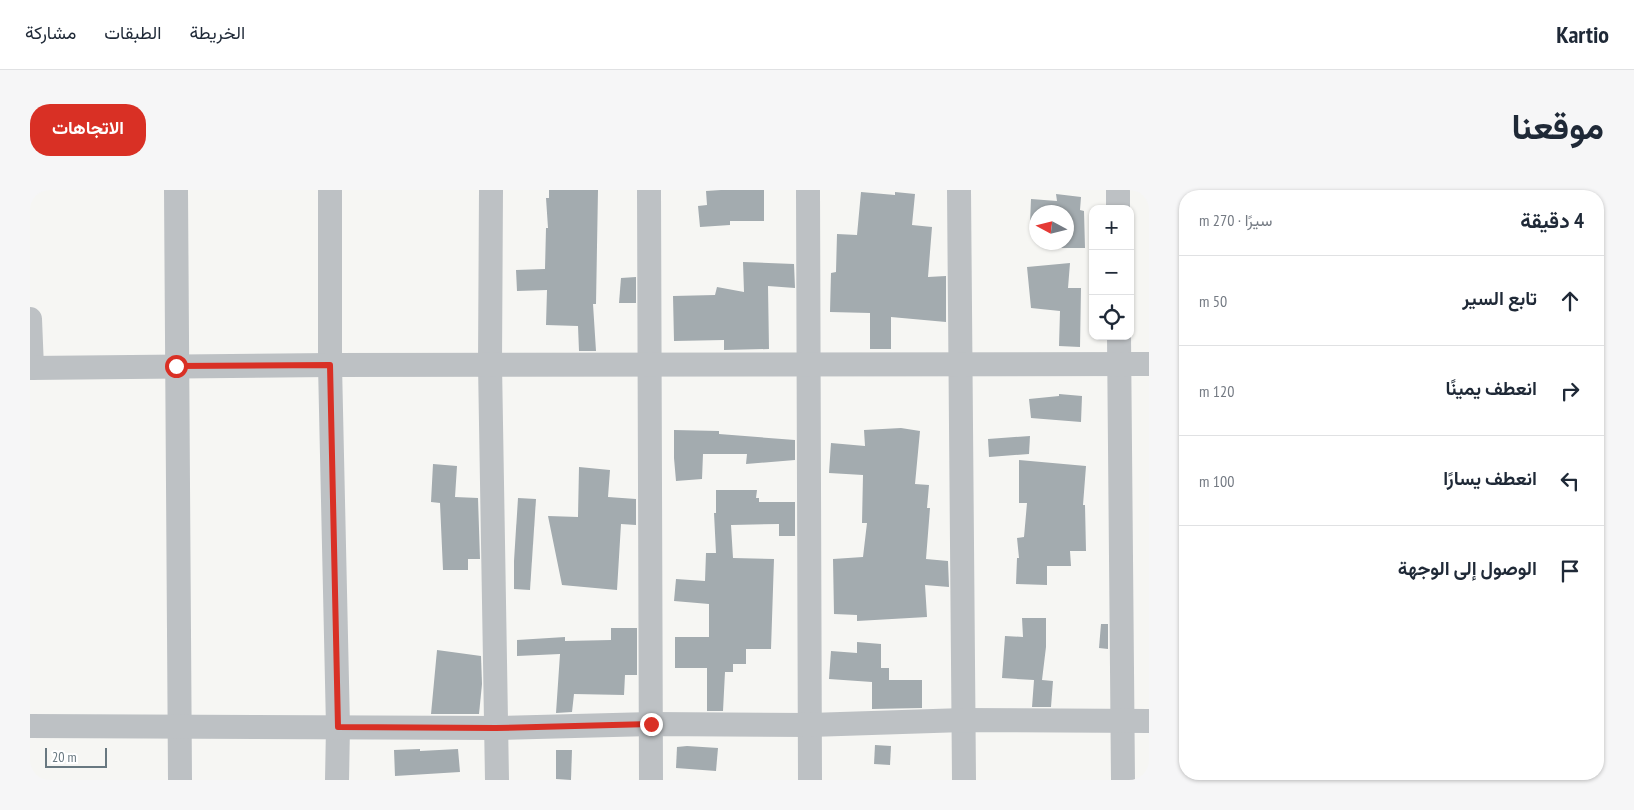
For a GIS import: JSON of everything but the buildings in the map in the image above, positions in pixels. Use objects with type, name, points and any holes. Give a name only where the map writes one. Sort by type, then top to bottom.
[{"type":"street","points":[[176,190],[180,780]]},
{"type":"street","points":[[330,190],[330,365],[338,727],[337,780]]},
{"type":"street","points":[[492,190],[490,364],[497,780]]},
{"type":"street","points":[[649,190],[651,780]]},
{"type":"street","points":[[808,190],[810,780]]},
{"type":"street","points":[[959,190],[964,780]]},
{"type":"street","points":[[1118,190],[1118,205]]},
{"type":"street","points":[[30,319],[31,368],[490,364],[1149,364]]},
{"type":"street","points":[[1119,340],[1123,780]]},
{"type":"street","points":[[30,726],[496,728],[651,724],[810,725],[964,720],[1149,721]]},
{"type":"route","points":[[176,366],[330,365],[338,727],[496,728],[651,724]]}]
